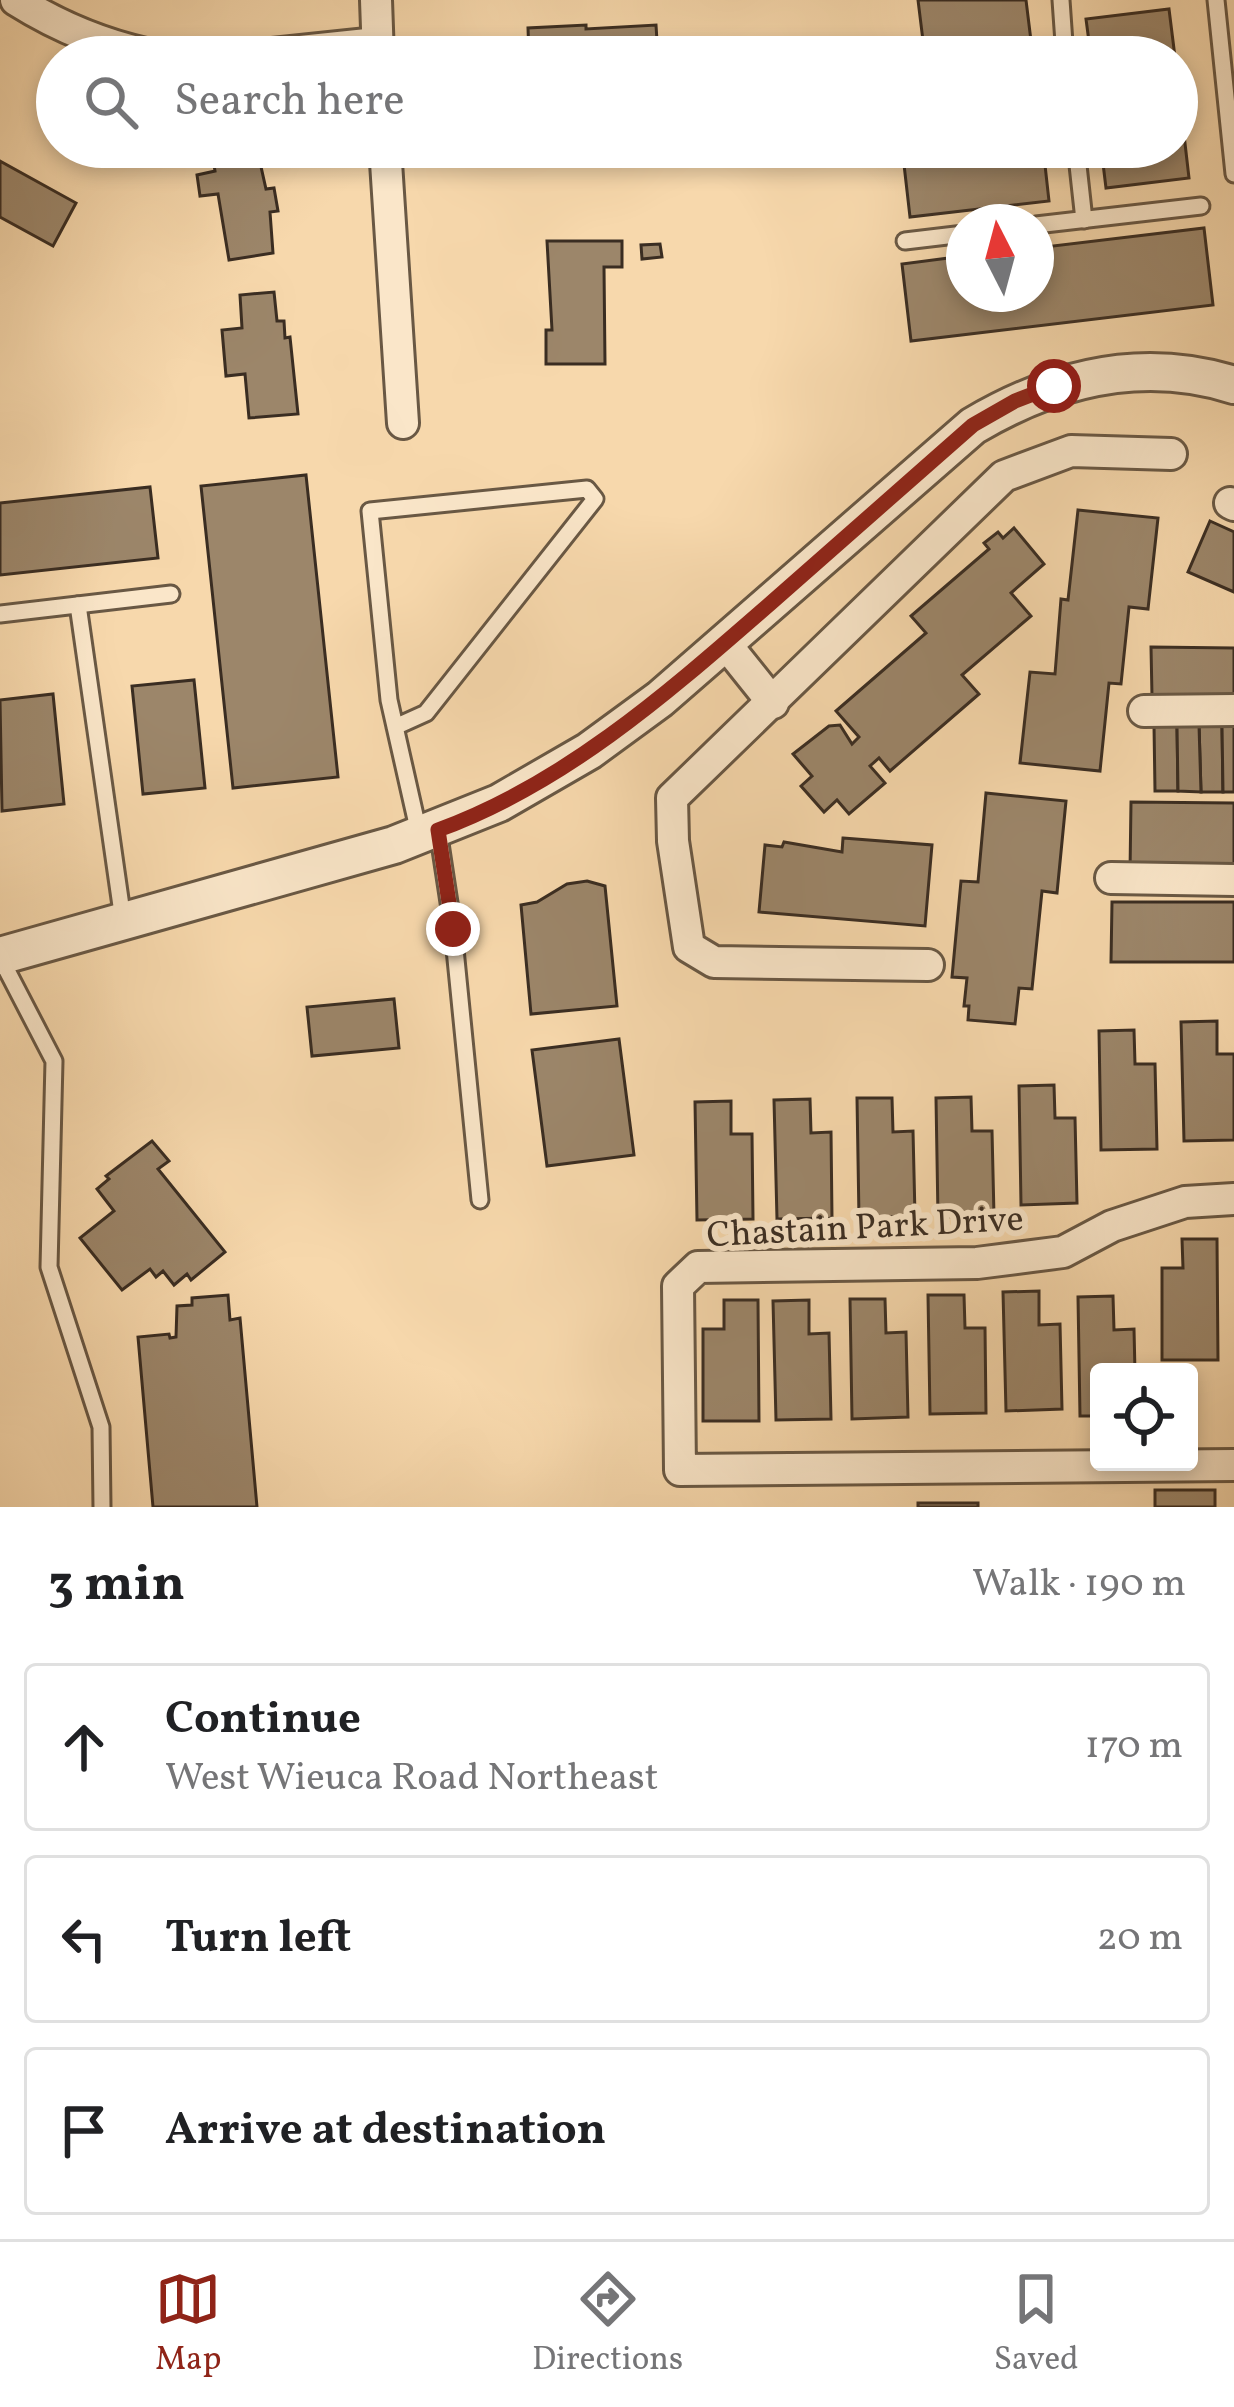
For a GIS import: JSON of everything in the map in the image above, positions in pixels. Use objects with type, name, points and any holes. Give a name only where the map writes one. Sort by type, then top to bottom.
[{"type":"street","points":[[16,0],[84,36]]},
{"type":"street","points":[[376,0],[377,36]]},
{"type":"street","points":[[386,168],[403,423]]},
{"type":"street","points":[[0,957],[429,833],[499,803],[589,751],[661,699],[973,425],[1015,401],[1077,380],[1138,371],[1207,376],[1234,385]]},
{"type":"street","points":[[928,965],[714,962],[689,946],[673,841],[672,798],[1004,476],[1071,451],[1171,454]]},
{"type":"street","points":[[725,643],[773,703]]},
{"type":"street","points":[[1144,711],[1234,710]]},
{"type":"street","points":[[1111,878],[1234,880]]},
{"type":"street","name":"Chastain Park Drive","points":[[1234,1199],[1185,1202],[1112,1226],[1064,1252],[977,1263],[698,1267],[678,1286],[676,1352],[680,1470],[1234,1465]]},
{"type":"lane","points":[[1061,0],[1064,36]]},
{"type":"lane","points":[[1216,0],[1234,175]]},
{"type":"lane","points":[[1078,168],[1084,220]]},
{"type":"lane","points":[[1054,223],[1201,206]]},
{"type":"lane","points":[[905,241],[946,236]]},
{"type":"lane","points":[[395,727],[426,713],[595,499],[587,489],[370,512],[395,727],[453,929],[480,1200]]},
{"type":"lane","points":[[0,614],[171,594]]},
{"type":"lane","points":[[78,605],[124,923]]},
{"type":"lane","points":[[0,957],[54,1061],[49,1268],[101,1427],[102,1507]]},
{"type":"building","points":[[918,0],[1026,0],[1030,36],[922,36]]},
{"type":"building","points":[[1169,9],[1172,36],[1088,36],[1086,19]]},
{"type":"building","points":[[656,25],[657,36],[528,36],[528,28]]},
{"type":"building","points":[[0,161],[76,203],[53,246],[0,217]]},
{"type":"building","points":[[261,168],[266,189],[274,188],[278,211],[270,212],[273,253],[229,260],[218,194],[200,196],[197,175]]},
{"type":"building","points":[[904,168],[1045,168],[1049,201],[946,204],[946,213],[910,217]]},
{"type":"building","points":[[1104,168],[1188,168],[1189,178],[1106,188]]},
{"type":"building","points":[[1204,228],[1213,305],[911,341],[902,264],[946,258],[946,312],[1054,312],[1054,246]]},
{"type":"building","points":[[547,241],[622,241],[622,267],[604,267],[605,364],[546,364],[546,330],[552,330]]},
{"type":"building","points":[[660,244],[662,257],[642,259],[641,245]]},
{"type":"building","points":[[274,292],[277,321],[284,321],[285,338],[290,337],[298,414],[249,418],[245,374],[226,376],[222,330],[242,328],[240,295]]},
{"type":"building","points":[[306,475],[338,777],[233,788],[201,486]]},
{"type":"building","points":[[150,487],[158,558],[0,575],[0,503]]},
{"type":"building","points":[[1078,510],[1158,518],[1148,609],[1129,607],[1121,684],[1109,683],[1100,771],[1020,763],[1030,672],[1055,674],[1061,599],[1068,600]]},
{"type":"building","points":[[1210,521],[1234,532],[1234,592],[1188,572]]},
{"type":"building","points":[[1014,528],[1044,564],[1011,593],[1031,616],[962,675],[979,694],[890,771],[879,758],[870,766],[885,783],[849,814],[837,800],[824,812],[801,786],[812,776],[793,754],[829,726],[840,725],[852,744],[859,737],[836,711],[926,633],[911,616],[989,549],[984,543],[998,532],[1003,538]]},
{"type":"building","points":[[1151,647],[1234,648],[1234,696],[1152,696]]},
{"type":"building","points":[[194,680],[205,788],[143,794],[132,686]]},
{"type":"building","points":[[53,694],[64,804],[2,811],[0,700]]},
{"type":"building","points":[[1154,725],[1177,726],[1178,791],[1155,791]]},
{"type":"building","points":[[1199,725],[1222,726],[1223,792],[1201,792]]},
{"type":"building","points":[[1199,725],[1201,792],[1178,791],[1177,726]]},
{"type":"building","points":[[1222,726],[1234,726],[1234,792],[1223,792]]},
{"type":"building","points":[[986,793],[1066,801],[1057,893],[1042,891],[1032,989],[1019,988],[1015,1024],[968,1020],[969,1006],[964,1006],[967,978],[952,977],[961,881],[978,882]]},
{"type":"building","points":[[1131,802],[1234,803],[1234,873],[1130,872]]},
{"type":"building","points":[[843,838],[932,845],[925,926],[759,912],[765,845],[782,847],[784,842],[842,852]]},
{"type":"building","points":[[587,881],[605,886],[617,1006],[531,1014],[521,905],[537,902],[567,884]]},
{"type":"building","points":[[1112,902],[1234,902],[1234,962],[1111,962]]},
{"type":"building","points":[[394,999],[399,1048],[312,1056],[307,1007]]},
{"type":"building","points":[[1217,1021],[1217,1054],[1234,1054],[1234,1140],[1184,1141],[1181,1022]]},
{"type":"building","points":[[1134,1030],[1135,1064],[1155,1064],[1157,1149],[1101,1150],[1099,1031]]},
{"type":"building","points":[[619,1039],[634,1155],[547,1166],[532,1050]]},
{"type":"building","points":[[1054,1085],[1055,1118],[1075,1118],[1077,1203],[1021,1205],[1019,1086]]},
{"type":"building","points":[[971,1097],[972,1131],[992,1131],[994,1216],[938,1217],[936,1098]]},
{"type":"building","points":[[857,1098],[892,1098],[893,1132],[913,1131],[915,1216],[859,1218]]},
{"type":"building","points":[[810,1099],[811,1133],[831,1132],[832,1218],[777,1219],[774,1100]]},
{"type":"building","points":[[731,1101],[731,1134],[752,1134],[753,1219],[697,1220],[695,1102]]},
{"type":"building","points":[[152,1141],[169,1161],[158,1169],[225,1252],[191,1280],[187,1274],[174,1285],[163,1271],[156,1277],[150,1269],[122,1290],[80,1238],[114,1211],[97,1189],[109,1179],[106,1176]]},
{"type":"building","points":[[1182,1239],[1217,1239],[1218,1360],[1162,1360],[1162,1268],[1183,1268]]},
{"type":"building","points":[[1039,1291],[1039,1325],[1060,1324],[1062,1409],[1006,1411],[1003,1292]]},
{"type":"building","points":[[228,1295],[230,1320],[240,1318],[257,1507],[153,1507],[138,1337],[176,1337],[177,1306],[192,1305],[192,1298]]},
{"type":"building","points":[[928,1295],[964,1295],[965,1328],[985,1328],[986,1413],[930,1414]]},
{"type":"building","points":[[1113,1296],[1114,1330],[1134,1329],[1135,1363],[1090,1363],[1090,1416],[1080,1416],[1078,1297]]},
{"type":"building","points":[[850,1299],[885,1299],[886,1333],[906,1332],[908,1417],[852,1419]]},
{"type":"building","points":[[724,1300],[758,1300],[759,1421],[703,1421],[703,1329],[724,1329]]},
{"type":"building","points":[[809,1300],[809,1334],[829,1333],[831,1419],[776,1420],[773,1301]]},
{"type":"building","points":[[1155,1490],[1215,1490],[1215,1507],[1155,1507]]},
{"type":"building","points":[[918,1503],[978,1503],[978,1507],[918,1507]]},
{"type":"route","points":[[453,929],[438,830],[499,803],[589,751],[661,699],[973,425],[1054,386]]}]
